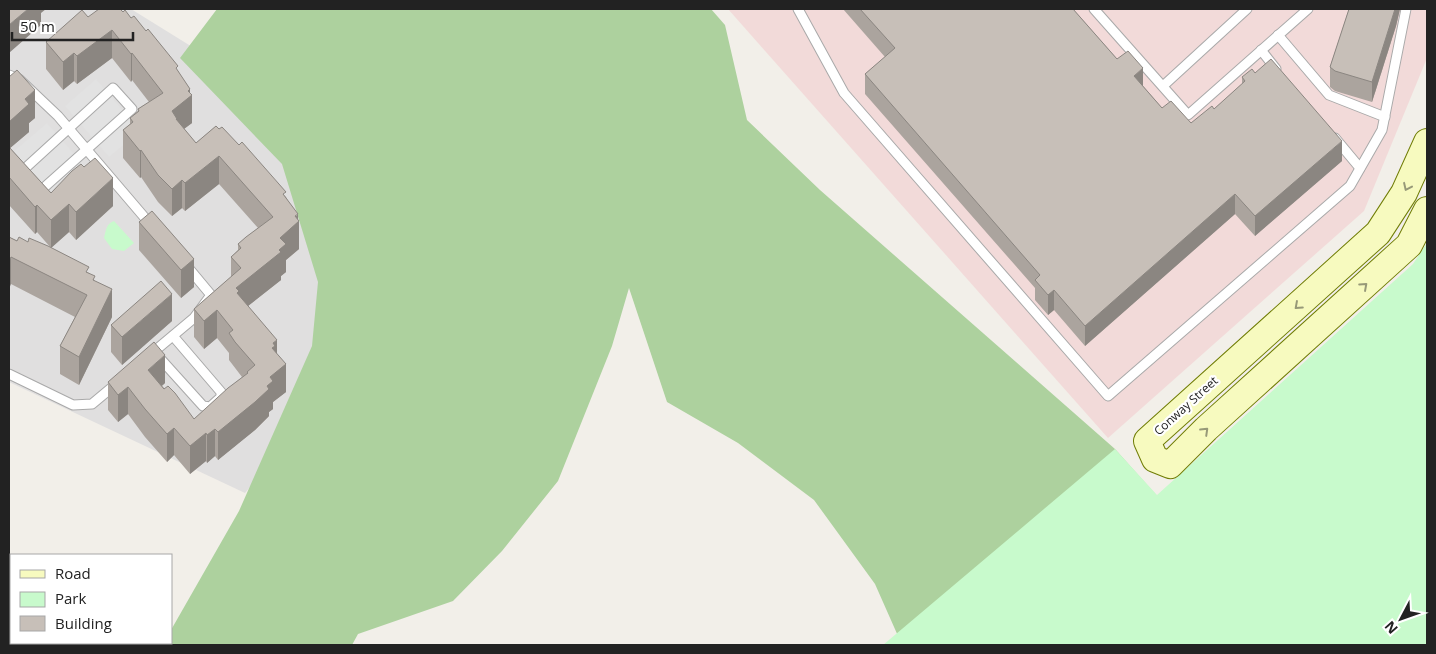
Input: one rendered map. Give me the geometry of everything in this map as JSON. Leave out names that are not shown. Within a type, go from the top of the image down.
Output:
[{"type":"street","name":"Conway Street","points":[[1427,142],[1404,193],[1378,233],[1147,441],[1155,459],[1170,465],[1206,429],[1409,245],[1427,210]]},
{"type":"lane","points":[[798,9],[844,93],[1108,396],[1350,186],[1382,130],[1406,9]]},
{"type":"lane","points":[[1094,9],[1188,115],[1308,9]]},
{"type":"lane","points":[[1163,86],[1247,9]]},
{"type":"lane","points":[[1278,35],[1329,95],[1385,117]]},
{"type":"lane","points":[[1261,50],[1280,72]]},
{"type":"lane","points":[[9,75],[19,79],[69,129],[160,234]]},
{"type":"lane","points":[[113,88],[132,109],[39,192],[21,172],[69,129],[113,88]]},
{"type":"lane","points":[[1329,131],[1360,168]]},
{"type":"lane","points":[[173,336],[221,392],[221,398],[210,407],[202,406],[150,355],[194,318],[211,295],[179,257]]},
{"type":"lane","points":[[9,374],[73,405],[92,404],[126,375]]},
{"type":"shaded area","points":[[9,9],[131,9],[202,53],[305,164],[327,324],[260,475],[245,493],[9,382]]},
{"type":"shaded area","points":[[728,9],[1427,9],[1427,58],[1364,211],[1108,438]]},
{"type":"shaded area","points":[[96,79],[131,120],[145,127],[109,157],[65,106]]},
{"type":"shaded area","points":[[47,123],[90,172],[59,200],[49,192],[13,152]]},
{"type":"green space","points":[[217,9],[711,9],[725,25],[747,120],[820,190],[1115,449],[1157,496],[902,645],[875,584],[814,500],[738,443],[667,402],[629,288],[612,346],[558,481],[502,551],[453,601],[358,634],[352,645],[162,645],[172,644],[172,628],[239,511],[312,346],[318,282],[282,164],[180,58]]},
{"type":"green space","points":[[114,221],[134,243],[124,251],[112,249],[104,238],[108,226]]},
{"type":"green space","points":[[1427,243],[1427,645],[883,645],[1115,449],[1157,495],[1413,264]]},
{"type":"building","points":[[9,9],[28,9],[9,25]]},
{"type":"building","points":[[99,9],[120,9],[123,12],[125,10],[131,18],[134,16],[146,31],[148,29],[178,66],[176,68],[192,95],[172,111],[176,119],[196,143],[216,126],[219,129],[222,127],[239,145],[242,142],[286,192],[283,194],[298,214],[295,216],[299,221],[280,238],[286,244],[279,250],[281,252],[236,288],[239,291],[237,293],[277,340],[273,343],[275,346],[272,348],[286,364],[270,377],[273,381],[267,386],[269,389],[255,402],[218,432],[215,429],[207,435],[206,433],[190,446],[174,428],[167,434],[128,387],[118,395],[108,382],[154,342],[165,355],[148,370],[164,389],[168,386],[175,393],[194,419],[228,388],[248,373],[255,365],[235,342],[229,333],[233,330],[217,310],[204,321],[194,309],[241,268],[231,257],[241,248],[238,244],[273,217],[219,156],[185,183],[182,180],[172,189],[158,175],[141,150],[123,130],[133,122],[130,118],[139,111],[138,109],[163,93],[112,30],[77,56],[74,53],[63,62],[46,42],[82,10],[88,17]]},
{"type":"building","points":[[860,9],[1073,9],[1117,59],[1128,51],[1143,68],[1134,76],[1162,108],[1171,101],[1191,123],[1212,106],[1214,109],[1245,81],[1242,77],[1252,69],[1255,73],[1271,59],[1342,141],[1255,216],[1235,194],[1085,326],[1054,290],[1048,295],[1035,280],[1040,275],[865,74],[895,48]]},
{"type":"building","points":[[1349,9],[1395,9],[1372,82],[1335,71],[1330,67]]},
{"type":"building","points":[[17,70],[35,90],[25,99],[29,104],[9,122],[9,77]]},
{"type":"building","points":[[9,147],[51,193],[72,171],[81,164],[84,167],[95,158],[113,178],[76,212],[69,204],[51,220],[37,205],[35,207],[9,177]]},
{"type":"building","points":[[152,211],[194,259],[181,270],[139,222]]},
{"type":"building","points":[[9,237],[17,241],[19,237],[28,242],[29,238],[48,246],[89,267],[86,272],[95,276],[93,280],[112,289],[79,357],[60,346],[87,295],[11,257],[9,261]]},
{"type":"building","points":[[161,281],[172,294],[122,337],[111,325]]}]
